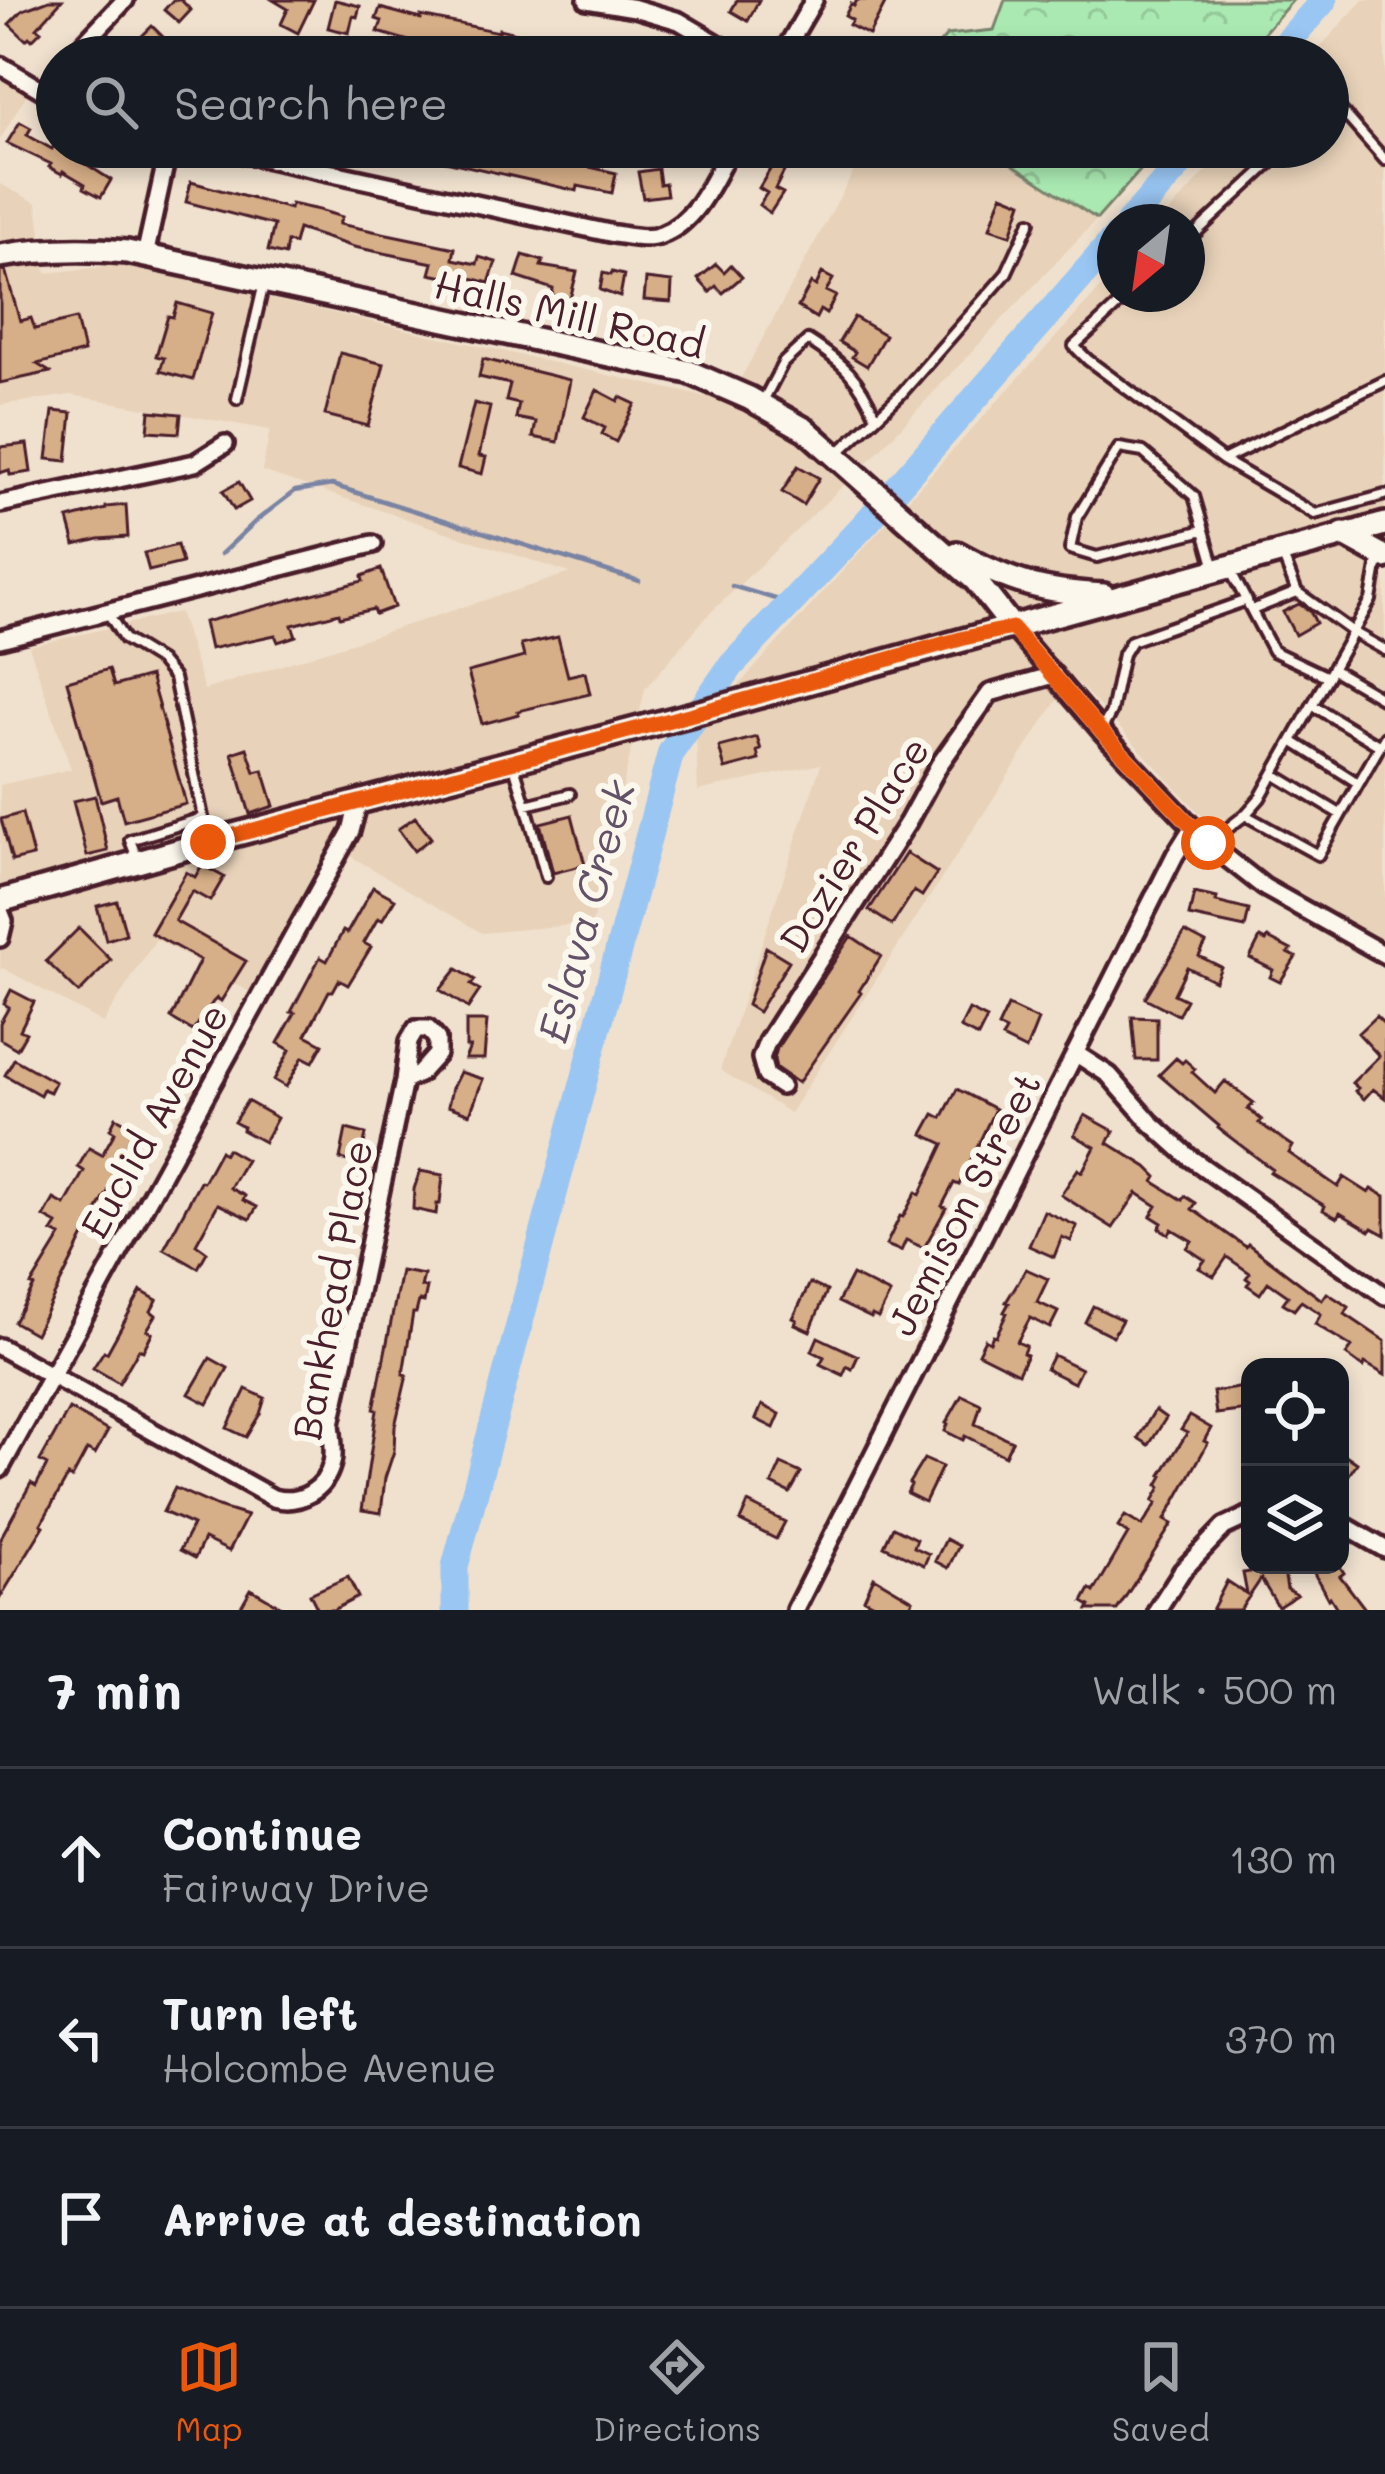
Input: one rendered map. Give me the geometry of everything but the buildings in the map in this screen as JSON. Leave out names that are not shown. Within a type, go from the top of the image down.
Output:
[{"type":"street","points":[[91,36],[125,0]]},
{"type":"street","points":[[586,0],[656,14],[704,36]]},
{"type":"street","points":[[642,0],[656,14]]},
{"type":"street","points":[[794,36],[814,0]]},
{"type":"street","points":[[2,70],[36,87]]},
{"type":"street","points":[[145,256],[164,168]]},
{"type":"street","points":[[310,168],[644,238],[662,235],[687,218],[719,168]]},
{"type":"street","name":"Halls Mill Road","points":[[0,256],[87,248],[145,256],[688,373],[806,430],[976,581],[1012,628]]},
{"type":"street","points":[[0,504],[195,463],[225,444]]},
{"type":"street","points":[[0,902],[1385,524]]},
{"type":"street","points":[[921,533],[1023,585],[1058,593],[1123,596]]},
{"type":"street","points":[[1343,534],[1382,556]]},
{"type":"street","points":[[0,639],[373,544]]},
{"type":"street","points":[[1012,628],[1101,731],[1208,843],[1264,887],[1385,955]]},
{"type":"street","name":"Dozier Place","points":[[781,1086],[766,1076],[761,1058],[767,1042],[908,822],[939,764],[990,693],[1054,675]]},
{"type":"street","name":"Euclid Avenue","points":[[0,1469],[351,831],[359,801]]},
{"type":"street","name":"Jemison Street","points":[[795,1610],[1192,828]]},
{"type":"street","points":[[0,911],[4,921],[0,938]]},
{"type":"street","points":[[1075,1053],[1108,1075],[1189,1156],[1385,1296]]},
{"type":"street","name":"Bankhead Place","points":[[50,1375],[272,1498],[287,1502],[317,1489],[332,1463],[331,1424],[404,1081]]},
{"type":"street","points":[[0,1347],[50,1375]]},
{"type":"street","points":[[1157,1610],[1210,1541],[1241,1519]]},
{"type":"street","points":[[1349,1528],[1385,1549]]},
{"type":"lane","points":[[1349,119],[1385,160]]},
{"type":"lane","points":[[1205,224],[1265,168]]},
{"type":"lane","points":[[843,462],[876,417],[1006,274],[1030,222]]},
{"type":"lane","points":[[237,399],[265,281]]},
{"type":"lane","points":[[1111,312],[1074,346],[1223,460],[1315,514],[1385,495]]},
{"type":"lane","points":[[761,405],[783,364],[808,340],[844,366],[864,389],[876,417]]},
{"type":"lane","points":[[1223,460],[1385,381]]},
{"type":"lane","points":[[1204,530],[1096,556],[1070,549],[1077,517],[1119,448],[1143,452],[1195,496],[1204,530],[1223,569],[1273,651],[1385,700]]},
{"type":"lane","points":[[1281,552],[1297,592],[1385,650]]},
{"type":"lane","points":[[1208,843],[1260,798],[1371,600],[1382,556]]},
{"type":"lane","points":[[1101,731],[1131,640],[1297,592]]},
{"type":"lane","points":[[1371,600],[1385,608]]},
{"type":"lane","points":[[106,611],[124,640],[160,662],[174,678],[208,842]]},
{"type":"lane","points":[[1245,815],[1318,855],[1383,741],[1312,705]]},
{"type":"lane","points":[[1292,742],[1358,783]]},
{"type":"lane","points":[[512,761],[545,877]]},
{"type":"lane","points":[[1274,774],[1340,814]]},
{"type":"lane","points":[[526,805],[570,794]]},
{"type":"lane","points":[[138,862],[130,840],[202,818]]},
{"type":"shaded area","points":[[1363,0],[1385,0],[1385,944],[1273,881],[1209,823],[1072,677],[790,1113],[720,1070],[821,764],[698,791],[696,732],[1097,292],[1097,312],[1205,312],[1205,204],[1177,204],[1210,168],[1349,168],[1349,36],[1330,36]]},
{"type":"shaded area","points":[[0,72],[29,90],[0,140]]},
{"type":"shaded area","points":[[856,168],[1018,168],[1097,219],[871,459],[706,617],[645,689],[592,923],[482,933],[335,847],[255,995],[156,939],[103,1023],[0,969],[0,785],[71,769],[29,646],[179,612],[204,690],[570,573],[262,471],[270,430],[71,395],[0,405],[0,184],[37,203],[46,273],[120,265],[728,402]]},
{"type":"green space","points":[[1005,0],[1293,0],[1261,36],[946,36],[994,30]]},
{"type":"green space","points":[[1018,168],[1142,168],[1110,204],[1097,204],[1097,219]]},
{"type":"waterway","name":"Eslava Creek","points":[[1292,36],[1324,0]]},
{"type":"waterway","name":"Eslava Creek","points":[[1145,204],[1177,168]]},
{"type":"waterway","name":"Eslava Creek","points":[[455,1610],[455,1567],[671,752],[731,666],[866,523],[1097,259]]},
{"type":"waterway","points":[[221,554],[295,491],[332,485],[639,581]]},
{"type":"waterway","points":[[732,586],[789,603]]},
{"type":"route","points":[[208,842],[1012,628],[1101,731],[1208,843]]}]
